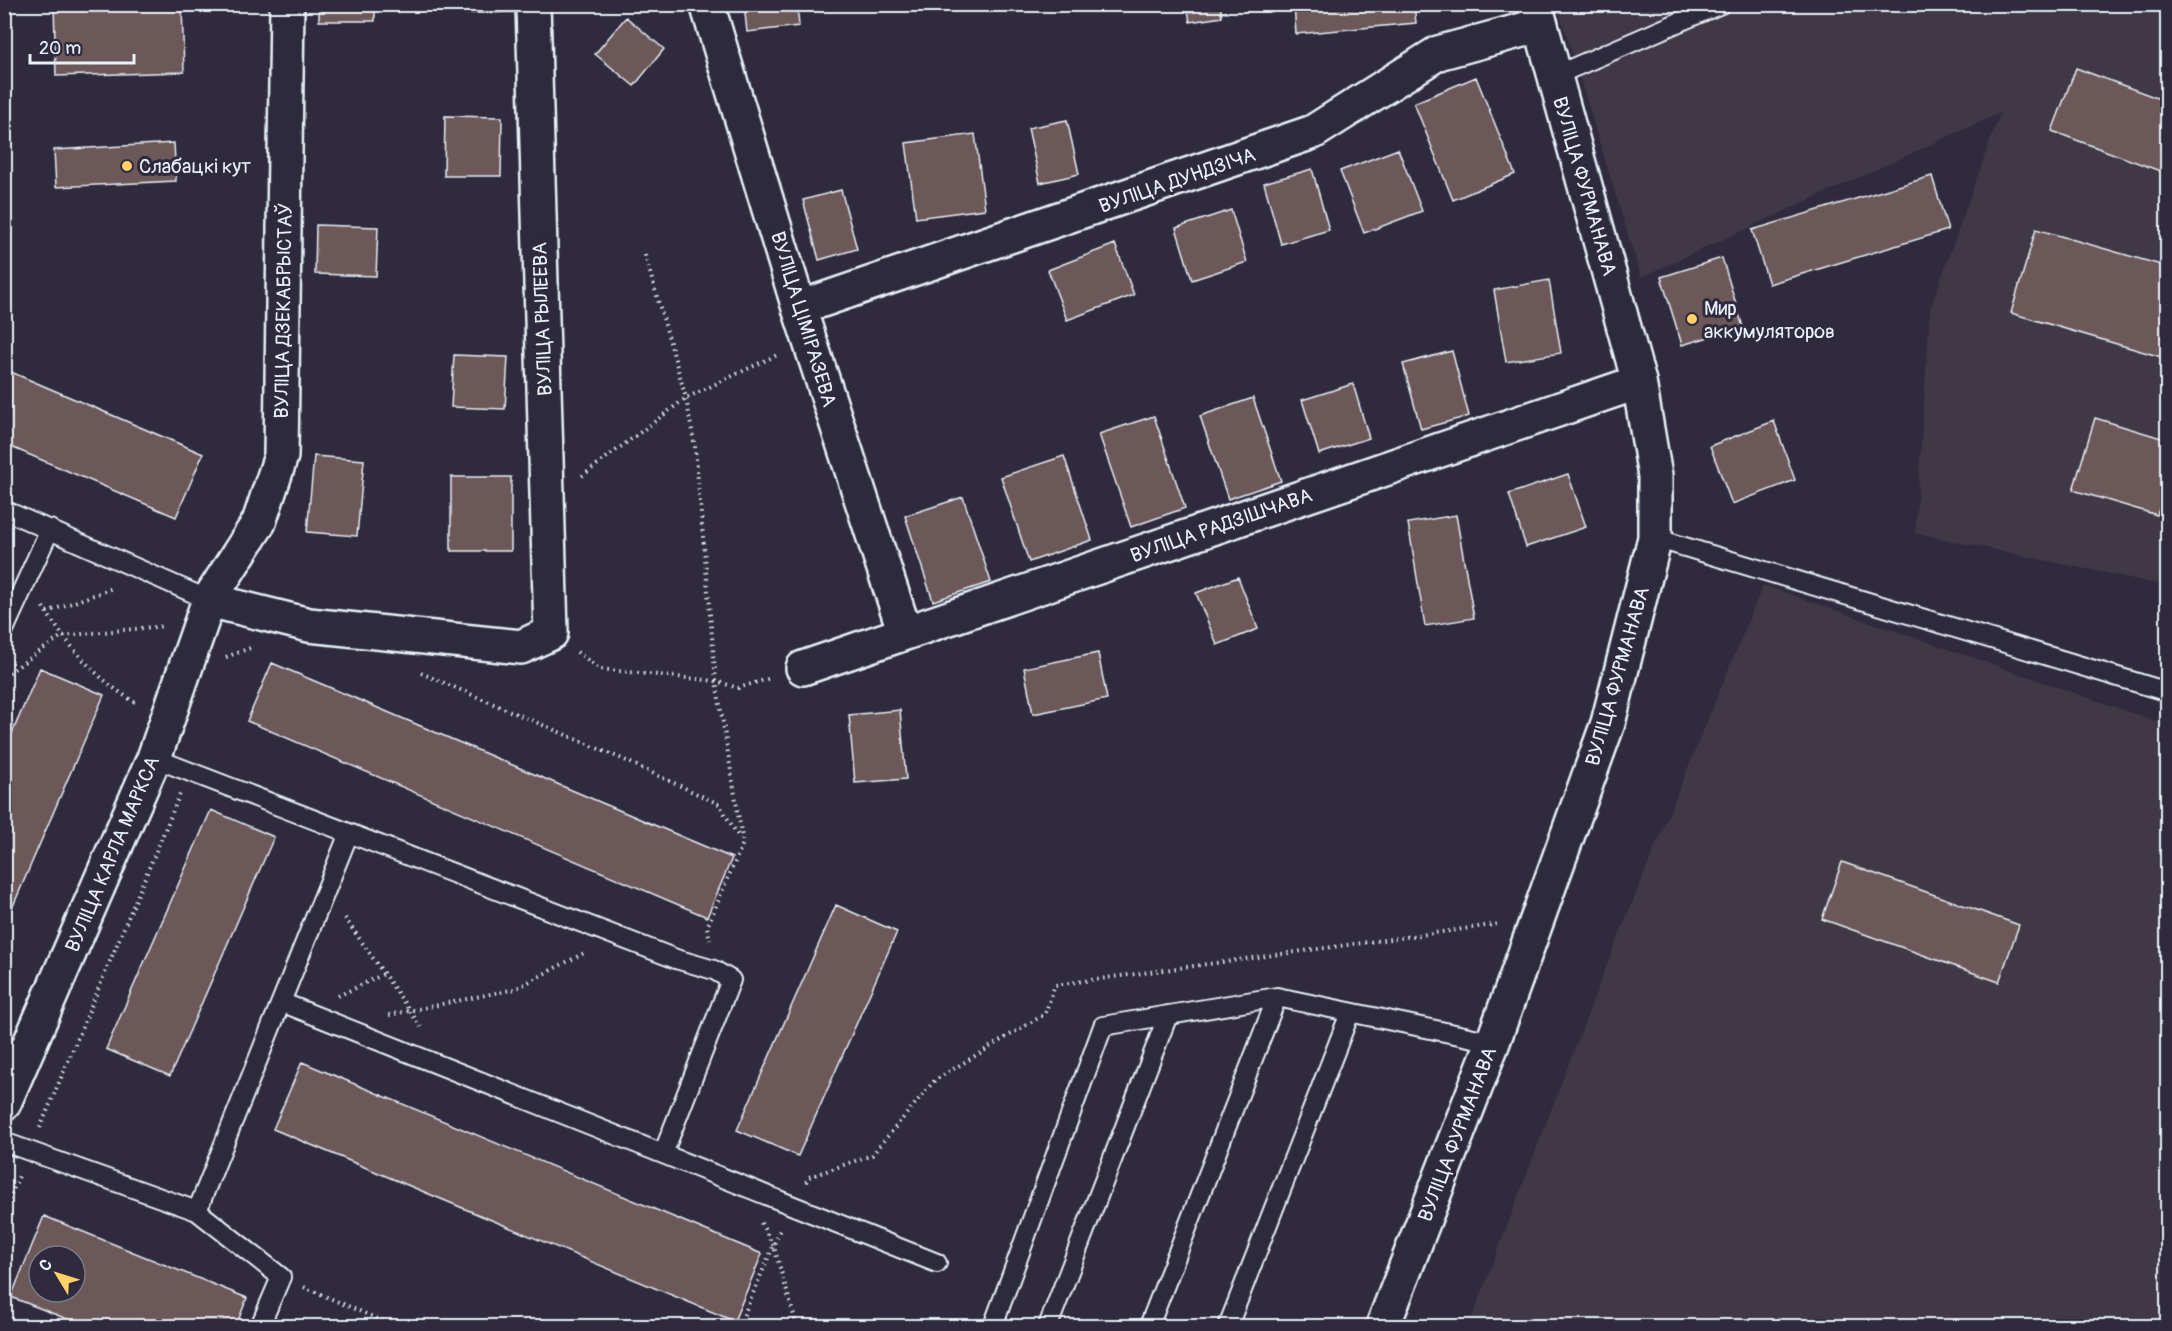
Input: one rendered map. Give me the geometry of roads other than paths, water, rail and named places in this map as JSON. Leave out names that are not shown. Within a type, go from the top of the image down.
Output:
[{"type":"street","name":"ВУЛІЦА ДЗЕКАБРЫСТАЎ","points":[[205,611],[259,522],[281,456],[287,4]]},
{"type":"street","name":"ВУЛІЦА РЫЛЕЕВА","points":[[205,611],[309,625],[521,646],[551,633],[533,4]]},
{"type":"street","name":"ВУЛІЦА ЦІМІРАЗЕВА","points":[[707,4],[809,340],[905,633]]},
{"type":"street","name":"ВУЛІЦА ДУНДЗІЧА","points":[[799,308],[1313,132],[1438,53],[1538,15]]},
{"type":"street","name":"ВУЛІЦА ФУРМАНАВА","points":[[1383,1326],[1493,1042],[1608,723],[1655,538],[1655,476],[1639,382],[1538,15]]},
{"type":"street","name":"ВУЛІЦА РАДЗІШЧАВА","points":[[804,668],[1639,382]]},
{"type":"street","name":"ВУЛІЦА КАРЛА МАРКСА","points":[[4,1104],[154,758],[205,611]]},
{"type":"lane","points":[[1554,76],[1721,4]]},
{"type":"lane","points":[[4,510],[151,575],[205,611]]},
{"type":"lane","points":[[4,630],[50,529]]},
{"type":"lane","points":[[1655,538],[2168,692]]},
{"type":"lane","points":[[154,758],[617,936],[714,970],[731,980],[663,1154]]},
{"type":"lane","points":[[197,1211],[349,832]]},
{"type":"lane","points":[[993,1326],[1103,1026],[1276,997],[1493,1042]]},
{"type":"lane","points":[[1149,1326],[1276,997]]},
{"type":"lane","points":[[281,1002],[937,1263]]},
{"type":"lane","points":[[1228,1326],[1350,1013]]},
{"type":"lane","points":[[1048,1326],[1168,1016]]},
{"type":"lane","points":[[4,1142],[197,1211],[281,1277],[260,1326]]},
{"type":"place","name":"Слабацкі кут","points":[[127,166]]},
{"type":"place","name":"Мир аккумуляторов","points":[[1692,319]]}]
